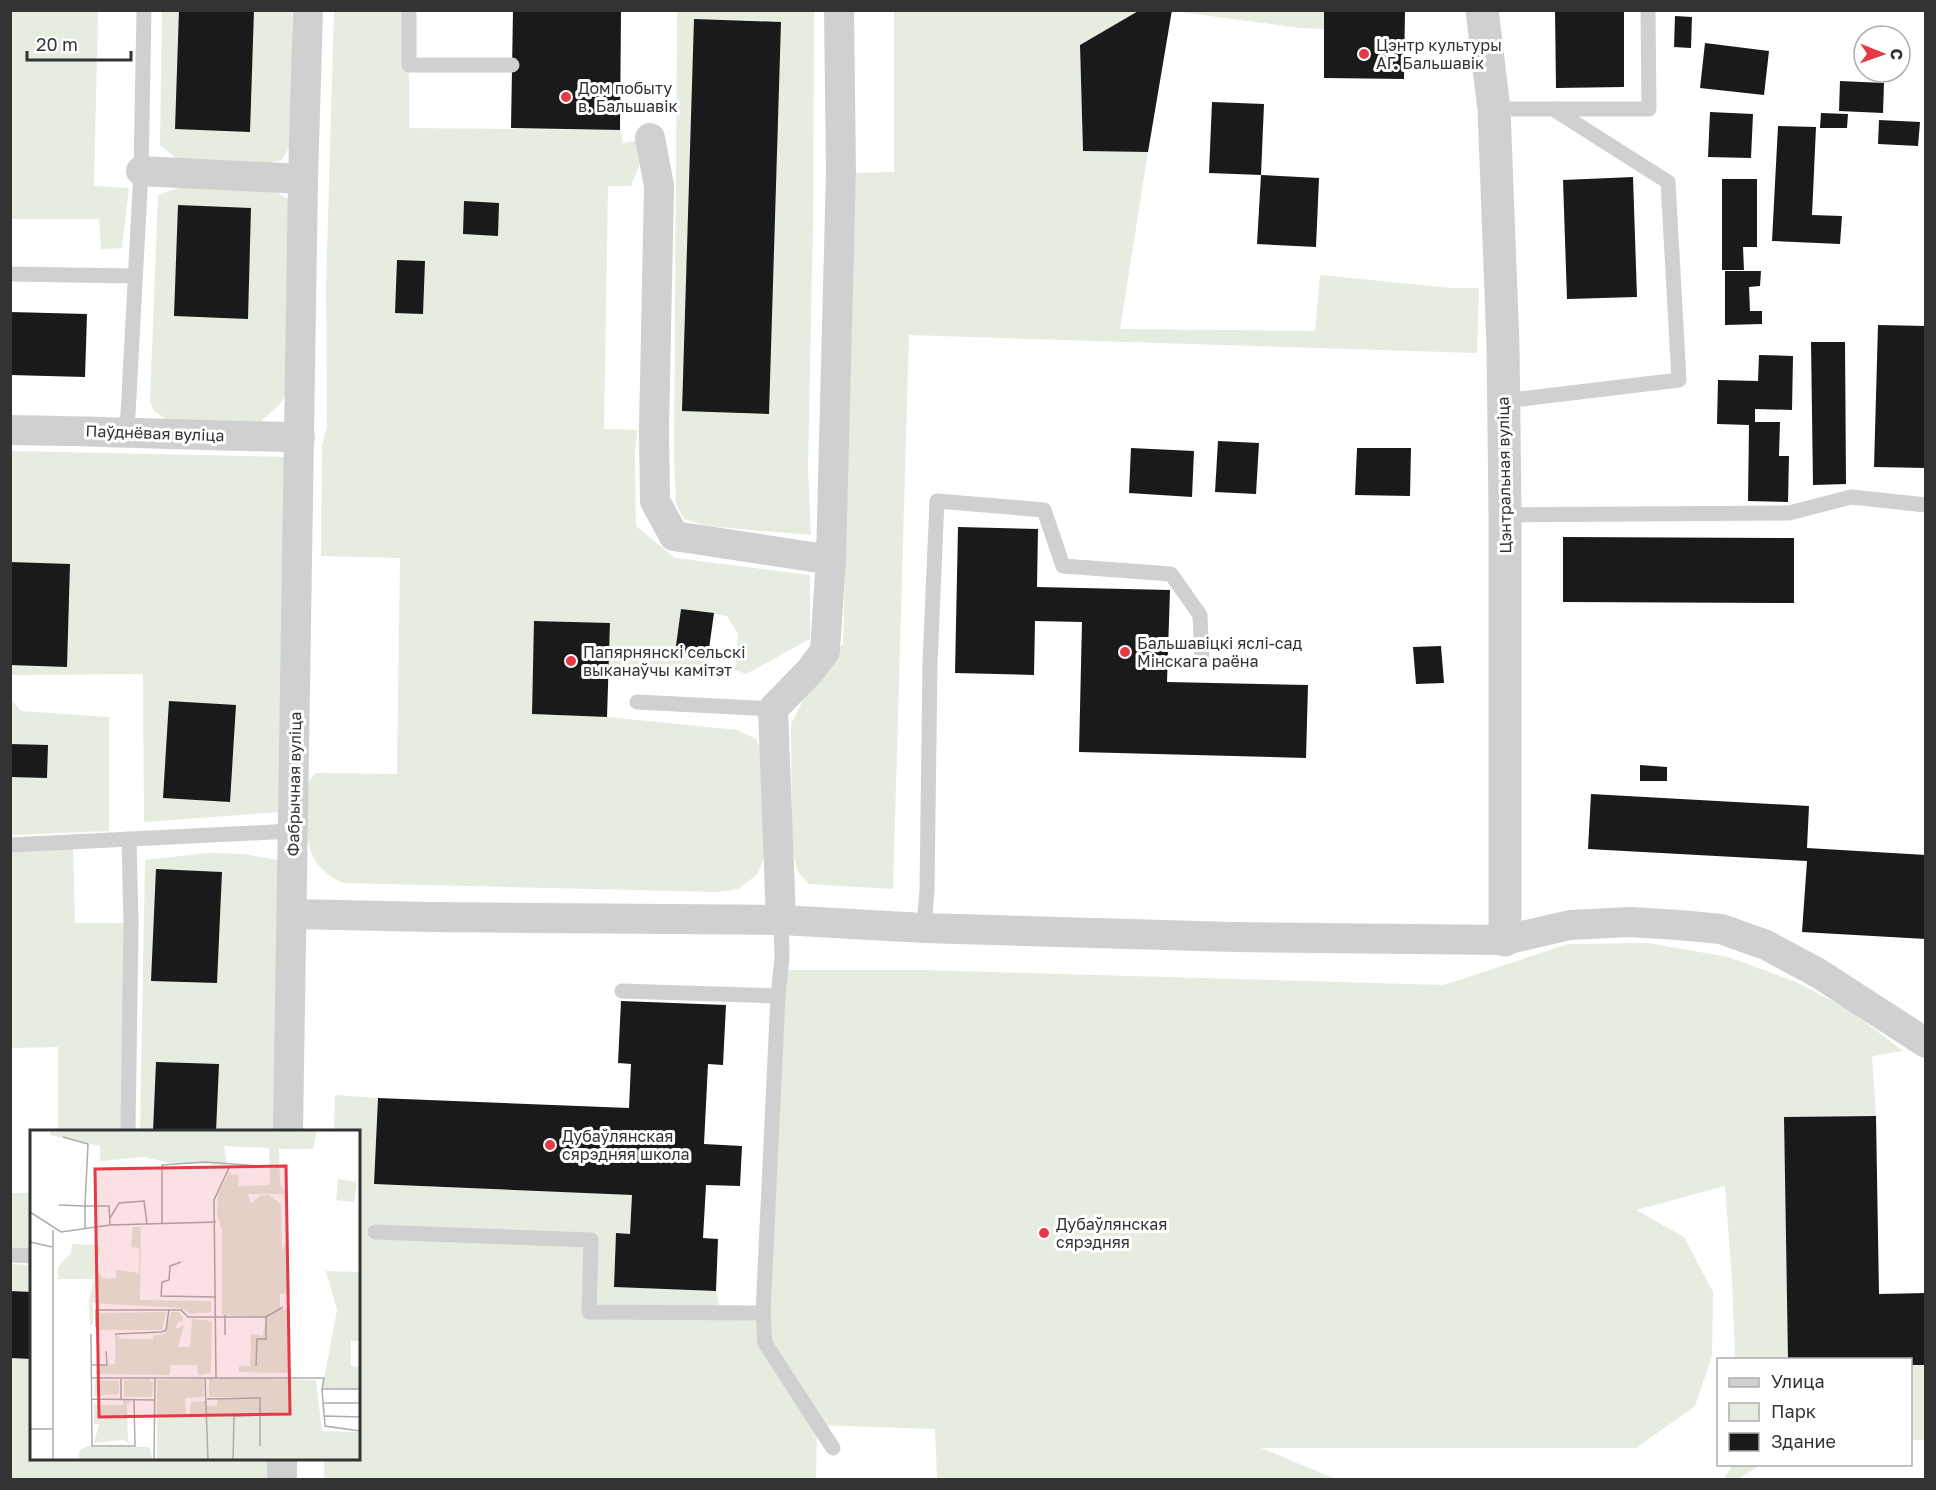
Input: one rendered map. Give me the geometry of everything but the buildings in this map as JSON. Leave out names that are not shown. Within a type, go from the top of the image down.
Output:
[{"type":"street","name":"Фабрычная вуліца","points":[[288,1130],[303,179],[308,10]]},
{"type":"street","points":[[781,920],[773,709],[810,671],[825,651],[831,558],[841,173],[839,10]]},
{"type":"street","name":"Цэнтральная вуліца","points":[[1482,10],[1494,110],[1504,401],[1505,940]]},
{"type":"street","points":[[650,138],[659,186],[654,430],[655,501],[674,536],[831,558]]},
{"type":"street","points":[[141,171],[303,179]]},
{"type":"street","name":"Паўднёвая вуліца","points":[[10,430],[300,437]]},
{"type":"street","points":[[292,914],[781,920],[924,928],[1234,937],[1505,940],[1570,925],[1630,922],[1679,925],[1721,929],[1766,945],[1818,973],[1926,1043]]},
{"type":"street","points":[[282,1460],[282,1479]]},
{"type":"lane","points":[[127,433],[141,171],[144,10]]},
{"type":"lane","points":[[409,10],[409,65],[512,65]]},
{"type":"lane","points":[[1494,110],[1649,109],[1648,10]]},
{"type":"lane","points":[[1504,401],[1679,380],[1668,182],[1553,109]]},
{"type":"lane","points":[[10,274],[134,276]]},
{"type":"lane","points":[[1505,515],[1789,513],[1851,497],[1926,505]]},
{"type":"lane","points":[[924,928],[927,890],[930,663],[937,501],[1044,510],[1063,566],[1171,574],[1200,615],[1202,660]]},
{"type":"lane","points":[[637,702],[773,709]]},
{"type":"lane","points":[[10,845],[73,840],[293,831]]},
{"type":"lane","points":[[128,1130],[131,923],[129,839]]},
{"type":"lane","points":[[781,920],[782,958],[778,996],[763,1313],[765,1343],[833,1448]]},
{"type":"lane","points":[[622,991],[778,996]]},
{"type":"lane","points":[[375,1232],[591,1240],[589,1312],[763,1313]]},
{"type":"lane","points":[[10,1255],[30,1256]]},
{"type":"green space","points":[[11,10],[98,11],[94,186],[129,188],[122,248],[101,249],[99,219],[11,219]]},
{"type":"green space","points":[[162,11],[292,11],[290,146],[282,160],[266,163],[178,160],[160,145]]},
{"type":"green space","points":[[334,11],[406,11],[409,128],[620,130],[623,143],[650,138],[631,186],[608,186],[604,429],[637,430],[636,526],[675,558],[810,575],[810,639],[746,674],[735,670],[738,634],[727,616],[681,609],[675,653],[708,656],[706,674],[609,670],[610,623],[535,621],[532,714],[607,717],[737,730],[756,739],[766,760],[765,855],[758,874],[738,889],[717,892],[344,883],[329,875],[319,866],[313,856],[307,831],[308,788],[309,781],[316,773],[397,774],[400,558],[321,556],[322,445],[327,426],[326,287]]},
{"type":"green space","points":[[677,11],[814,11],[808,469],[811,535],[707,526],[684,519],[676,504],[674,458]]},
{"type":"green space","points":[[894,11],[1140,11],[1080,45],[1083,151],[1148,152],[1120,329],[1315,331],[1320,275],[1451,288],[1479,288],[1477,353],[909,335],[893,889],[809,884],[797,871],[792,845],[791,724],[810,687],[843,644],[856,173],[894,172]]},
{"type":"green space","points":[[1173,11],[1324,11],[1324,29],[1301,28]]},
{"type":"green space","points":[[184,186],[271,189],[289,200],[290,387],[280,404],[260,422],[166,419],[154,411],[150,401],[158,195]]},
{"type":"green space","points":[[11,451],[285,457],[281,812],[144,822],[143,674],[11,675]]},
{"type":"green space","points":[[10,698],[21,711],[109,717],[109,831],[11,835]]},
{"type":"green space","points":[[73,840],[75,923],[131,923],[128,1130],[58,1130],[58,1047],[11,1048],[11,845]]},
{"type":"green space","points":[[209,853],[244,854],[293,863],[288,1130],[140,1130],[145,860]]},
{"type":"green space","name":"Дубаўлянская сярэдняя","points":[[1648,943],[1728,957],[1796,982],[1848,1009],[1903,1051],[1872,1056],[1876,1116],[1784,1117],[1788,1358],[1735,1358],[1725,1186],[1636,1210],[1684,1237],[1713,1292],[1712,1356],[1695,1406],[1636,1448],[1261,1448],[1338,1480],[937,1480],[935,1429],[817,1425],[816,1479],[324,1480],[324,1460],[360,1460],[360,1130],[334,1130],[335,1095],[378,1098],[374,1184],[632,1195],[630,1234],[616,1233],[614,1287],[716,1291],[721,1313],[763,1313],[781,970],[921,970],[1444,985],[1568,944]]},
{"type":"green space","points":[[11,1193],[30,1193],[30,1256],[11,1255]]},
{"type":"green space","points":[[11,1264],[30,1265],[30,1460],[282,1460],[282,1479],[11,1480]]},
{"type":"green space","points":[[1912,1365],[1925,1365],[1925,1440],[1912,1440]]},
{"type":"green space","points":[[1732,1466],[1759,1466],[1738,1479],[1724,1479]]},
{"type":"place","name":"Цэнтр культуры АГ. Бальшавік","points":[[1364,54]]},
{"type":"place","name":"Дом побыту в. Бальшавік","points":[[566,97]]},
{"type":"place","name":"Бальшавіцкі яслі-сад Мінскага раёна","points":[[1125,652]]},
{"type":"place","name":"Папярнянскі сельскі выканаўчы камітэт","points":[[571,661]]},
{"type":"place","name":"Дубаўлянская сярэдняя школа","points":[[550,1145]]},
{"type":"place","name":"Дубаўлянская сярэдняя","points":[[1044,1233]]}]
